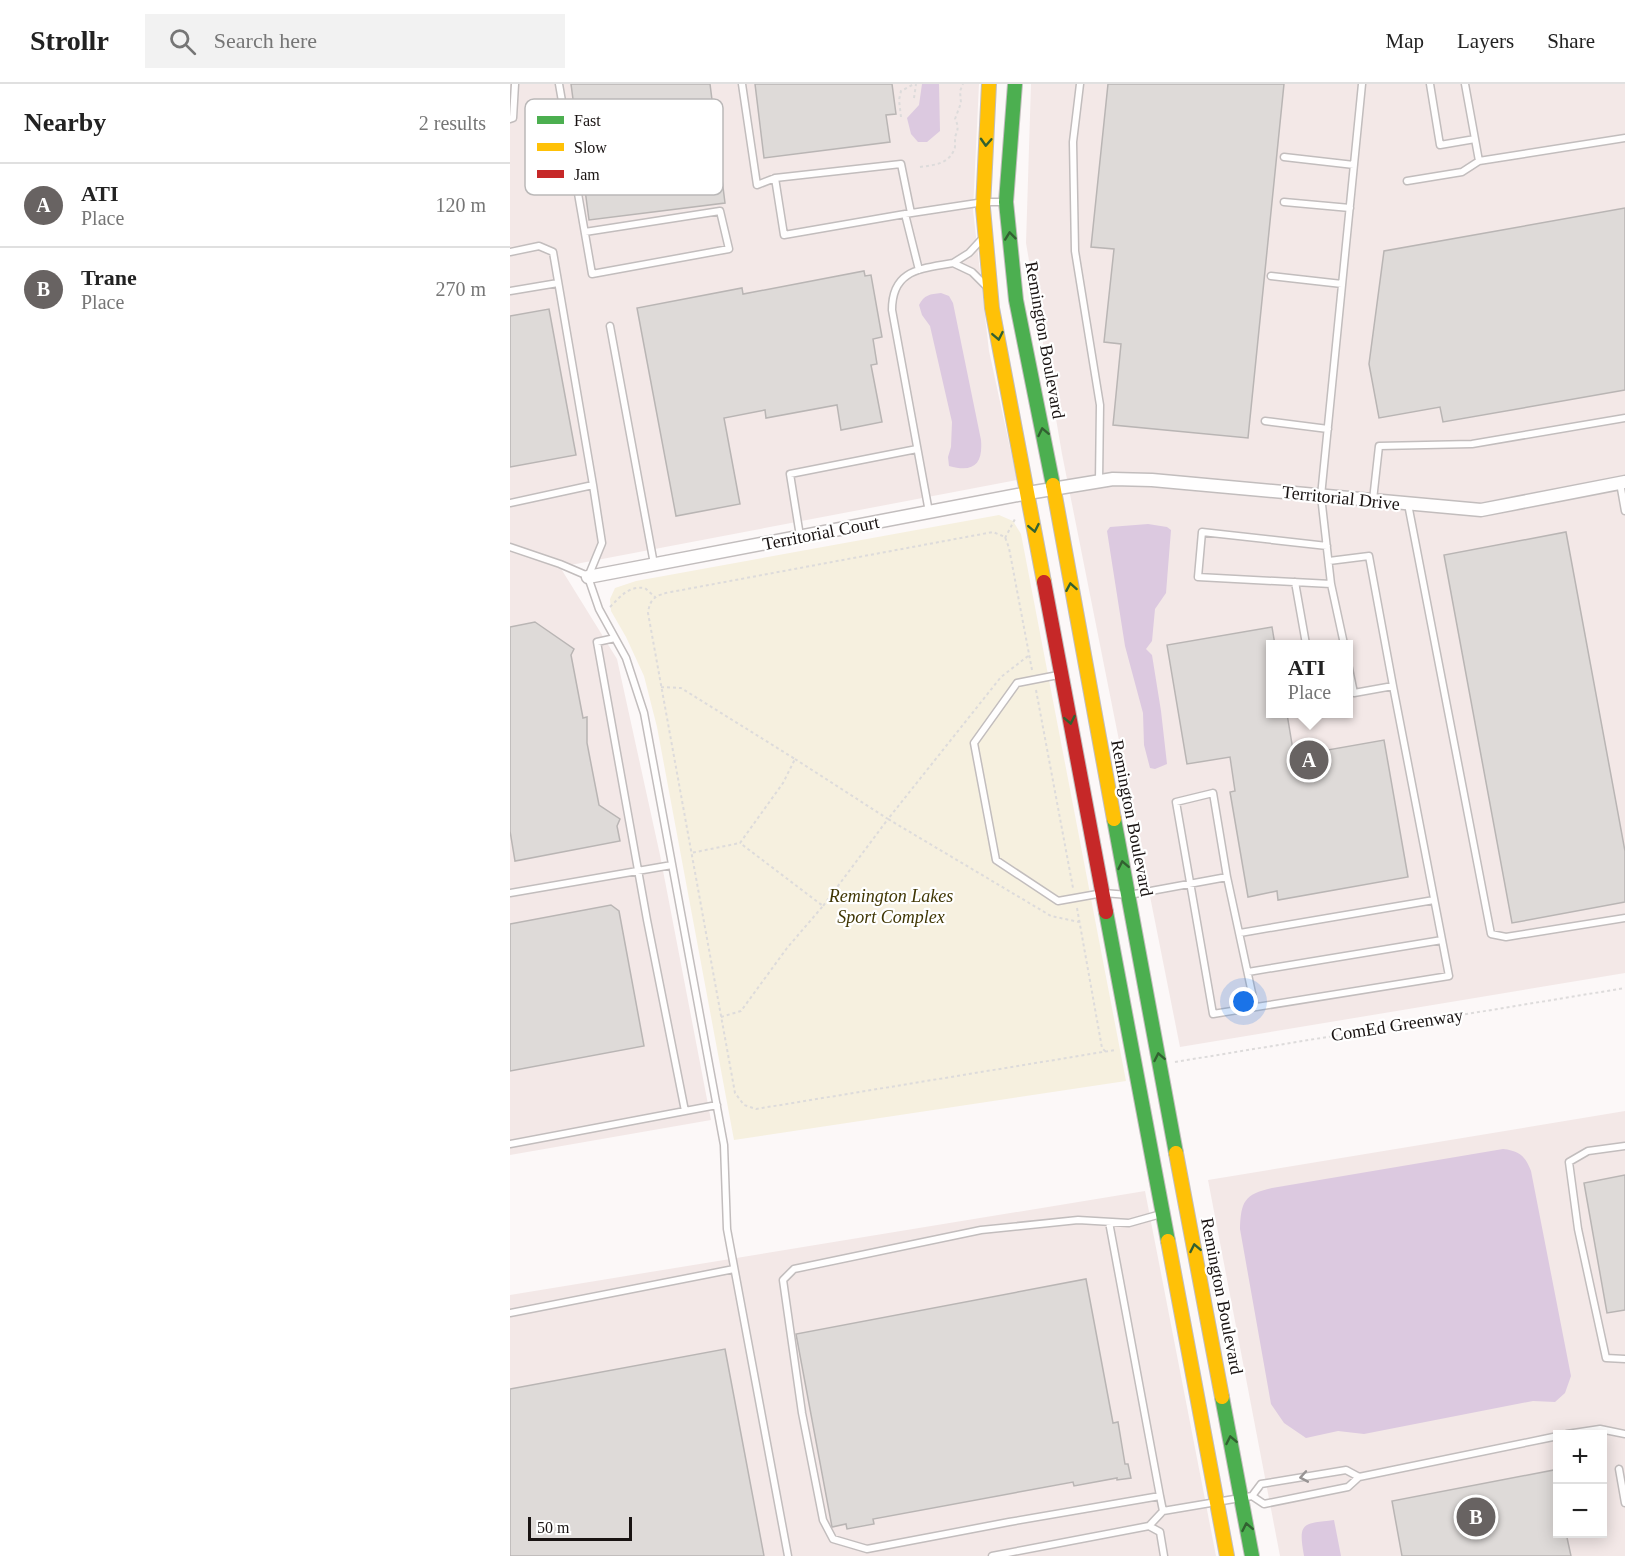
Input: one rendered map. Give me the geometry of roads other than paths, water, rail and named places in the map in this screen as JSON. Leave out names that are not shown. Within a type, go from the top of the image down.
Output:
[{"type":"street","points":[[989,84],[984,202],[992,308],[1227,1556]]},
{"type":"street","name":"Remington Boulevard","points":[[1015,84],[1006,202],[1016,300],[1247,1497],[1252,1556]]},
{"type":"street","name":"Territorial Drive","points":[[1054,489],[1113,479],[1152,480],[1480,510],[1622,482]]},
{"type":"street","name":"Territorial Court","points":[[588,577],[1054,489]]},
{"type":"lane","points":[[510,120],[513,118],[515,84]]},
{"type":"lane","points":[[560,84],[563,99]]},
{"type":"lane","points":[[742,84],[757,185],[775,178],[901,164],[919,270]]},
{"type":"lane","points":[[1080,84],[1073,142],[1075,251],[1101,405],[1099,481]]},
{"type":"lane","points":[[1343,640],[1332,584],[1321,496],[1362,84]]},
{"type":"lane","points":[[1430,84],[1440,145],[1475,139]]},
{"type":"lane","points":[[1465,84],[1479,161]]},
{"type":"lane","points":[[1407,181],[1462,172],[1479,161],[1625,138]]},
{"type":"lane","points":[[1284,157],[1354,165]]},
{"type":"lane","points":[[775,178],[784,235],[984,202],[1006,202]]},
{"type":"lane","points":[[579,195],[592,274],[729,249],[720,211],[585,232]]},
{"type":"lane","points":[[1284,202],[1350,208]]},
{"type":"lane","points":[[929,512],[891,310],[892,298],[896,286],[903,277],[913,271],[953,263],[969,253],[986,235]]},
{"type":"lane","points":[[510,252],[539,246],[553,252],[602,543],[588,577],[599,609],[626,658],[644,713],[724,1145],[727,1229],[788,1556]]},
{"type":"lane","points":[[953,263],[972,272],[991,291]]},
{"type":"lane","points":[[1270,276],[1342,284]]},
{"type":"lane","points":[[510,291],[558,283]]},
{"type":"lane","points":[[610,326],[654,564]]},
{"type":"lane","points":[[1372,500],[1379,446],[1472,444],[1625,418]]},
{"type":"lane","points":[[1265,421],[1328,429]]},
{"type":"lane","points":[[800,537],[790,474],[917,449]]},
{"type":"lane","points":[[1622,482],[1625,511]]},
{"type":"lane","points":[[510,503],[593,485]]},
{"type":"lane","points":[[1408,504],[1491,934],[1506,938],[1625,918]]},
{"type":"lane","points":[[1327,546],[1202,532],[1198,577],[1332,584]]},
{"type":"lane","points":[[510,547],[560,564],[588,577]]},
{"type":"lane","points":[[1255,1007],[1227,877],[1213,793],[1176,802],[1213,1014],[1449,976],[1369,556],[1329,561]]},
{"type":"lane","points":[[1295,582],[1305,640]]},
{"type":"lane","points":[[615,638],[597,642],[638,871],[685,1111]]},
{"type":"lane","points":[[1062,674],[1017,683],[974,743],[996,860],[1058,901],[1103,894],[1129,895],[1227,877]]},
{"type":"lane","points":[[1353,694],[1393,686]]},
{"type":"lane","points":[[510,893],[672,865]]},
{"type":"lane","points":[[1240,933],[1434,900]]},
{"type":"lane","points":[[1248,972],[1442,940]]},
{"type":"lane","points":[[510,1144],[717,1105]]},
{"type":"lane","points":[[1625,1146],[1588,1151],[1569,1162],[1578,1229],[1606,1358],[1625,1359]]},
{"type":"lane","points":[[1160,1496],[867,1549],[833,1539],[823,1520],[802,1413],[783,1280],[794,1269],[981,1230],[1078,1220],[1129,1223],[1163,1214]]},
{"type":"lane","points":[[1109,1222],[1163,1511]]},
{"type":"lane","points":[[510,1313],[734,1269]]},
{"type":"lane","points":[[1607,1430],[1625,1434]]},
{"type":"lane","points":[[992,1556],[1149,1526],[1163,1511],[1247,1497],[1263,1504],[1348,1487],[1359,1477],[1553,1437]]},
{"type":"lane","points":[[1619,1469],[1625,1503]]},
{"type":"lane","points":[[1247,1497],[1261,1484],[1347,1470],[1359,1477]]},
{"type":"lane","points":[[1149,1526],[1160,1532],[1164,1556]]},
{"type":"place","name":"ATI","points":[[1309,760]]},
{"type":"place","name":"Trane","points":[[1476,1517]]},
{"type":"park label","name":"Remington Lakes Sport Complex","points":[[891,906]]}]
